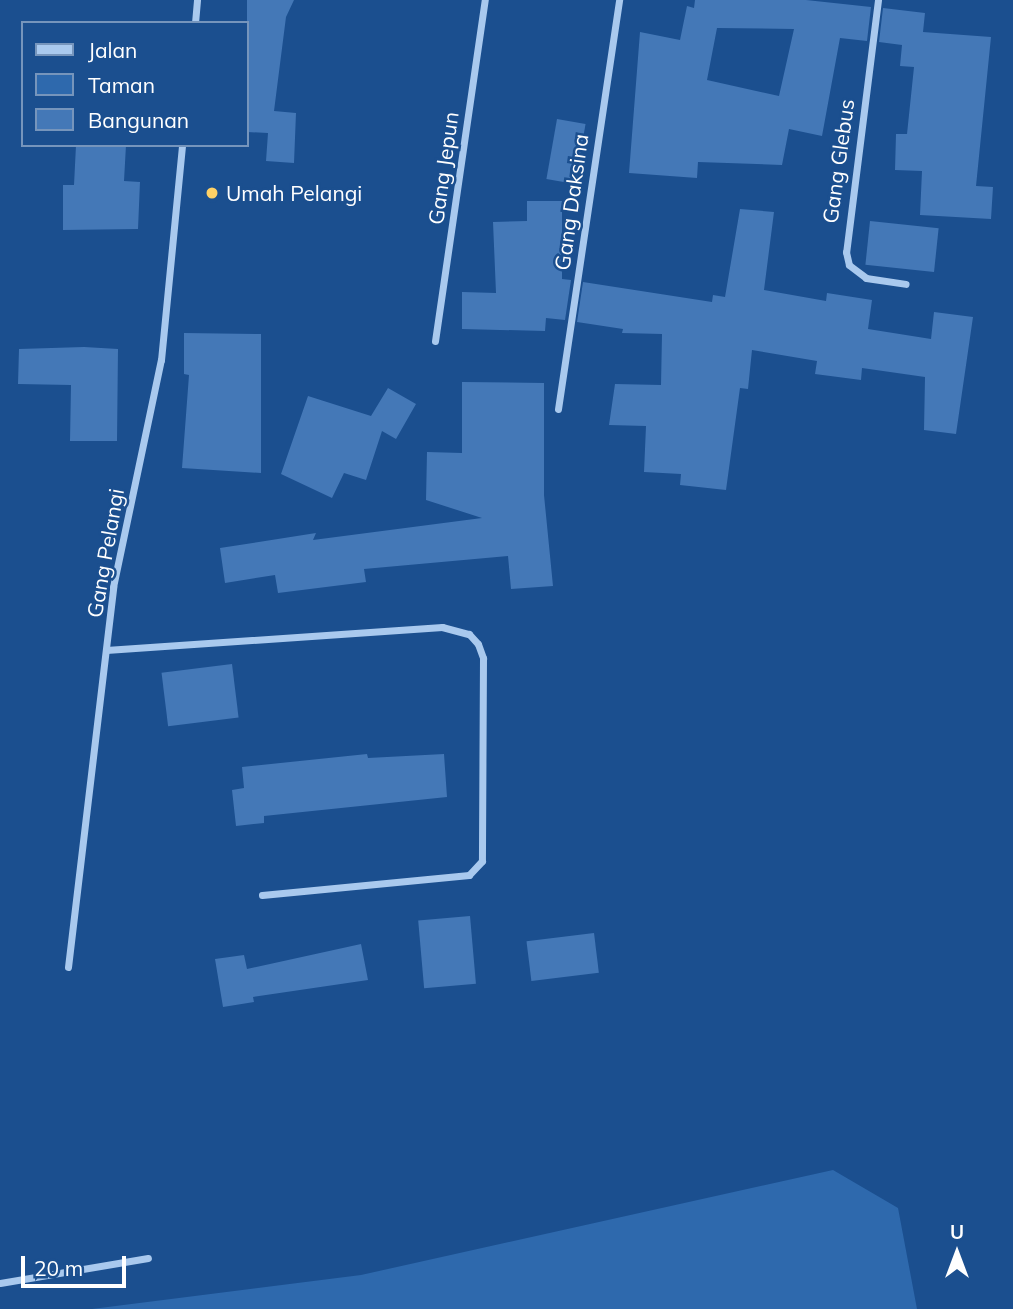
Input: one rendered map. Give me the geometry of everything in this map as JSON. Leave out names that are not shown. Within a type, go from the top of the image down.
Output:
[{"type":"street","points":[[195,21],[197,0]]},
{"type":"street","name":"Gang Jepun","points":[[435,341],[485,0]]},
{"type":"street","name":"Gang Daksina","points":[[558,409],[619,0]]},
{"type":"street","name":"Gang Glebus","points":[[878,0],[846,252],[849,265],[866,278],[906,284]]},
{"type":"street","name":"Gang Pelangi","points":[[68,968],[113,587],[160,360],[182,147]]},
{"type":"street","points":[[106,650],[442,627],[469,634],[478,644],[483,658],[484,851],[469,875],[262,895]]},
{"type":"street","points":[[0,1283],[148,1258]]},
{"type":"green space","points":[[833,1170],[898,1208],[917,1309],[92,1309],[361,1275]]},
{"type":"building","points":[[247,0],[294,0],[286,17],[274,111],[296,113],[294,163],[266,161],[268,133],[248,132]]},
{"type":"building","points":[[695,0],[806,0],[871,7],[867,41],[840,38],[822,136],[789,129],[782,165],[698,162],[697,178],[629,173],[640,32],[680,40],[687,6],[694,8]],"holes":[[[717,28],[794,29],[779,96],[707,80]]]},
{"type":"building","points":[[883,8],[925,13],[923,32],[991,37],[976,186],[993,187],[991,219],[920,215],[922,171],[895,170],[896,134],[907,134],[914,67],[900,66],[902,45],[879,42]]},
{"type":"building","points":[[557,119],[586,124],[575,184],[546,179]]},
{"type":"building","points":[[76,147],[126,147],[124,181],[140,182],[138,229],[63,230],[63,185],[74,185]]},
{"type":"building","points":[[527,201],[562,201],[562,279],[571,280],[565,320],[546,318],[545,331],[462,329],[462,292],[496,293],[493,222],[527,221]]},
{"type":"building","points":[[740,209],[774,212],[764,290],[826,301],[827,293],[872,300],[868,329],[931,339],[934,312],[973,317],[956,434],[924,430],[925,377],[862,368],[861,380],[815,374],[817,361],[752,350],[748,389],[740,388],[726,490],[680,485],[681,474],[644,472],[646,426],[609,425],[615,384],[661,385],[662,334],[622,333],[623,329],[577,322],[583,282],[712,302],[713,295],[725,297]]},
{"type":"building","points":[[870,221],[939,228],[934,272],[865,265]]},
{"type":"building","points":[[184,333],[261,334],[261,473],[182,468],[189,375],[184,374]]},
{"type":"building","points":[[19,349],[118,349],[117,441],[70,441],[71,385],[18,384]]},
{"type":"building","points":[[462,382],[544,383],[544,495],[553,586],[511,589],[508,556],[364,569],[366,582],[278,593],[275,575],[225,583],[220,548],[316,533],[313,540],[482,518],[426,500],[427,452],[462,453]]},
{"type":"building","points":[[388,388],[416,404],[396,439],[382,431],[366,480],[344,473],[332,498],[281,474],[308,396],[371,416]]},
{"type":"building","points":[[232,664],[239,718],[168,726],[162,673]]},
{"type":"building","points":[[367,754],[368,758],[444,754],[447,797],[264,816],[264,823],[236,826],[232,790],[244,788],[242,767]]},
{"type":"building","points":[[470,916],[476,984],[424,988],[418,921]]},
{"type":"building","points":[[594,933],[599,973],[531,981],[527,941]]},
{"type":"building","points":[[361,944],[368,980],[253,997],[254,1002],[223,1007],[215,959],[244,955],[247,969]]},
{"type":"place","name":"Umah Pelangi","points":[[212,193]]}]
